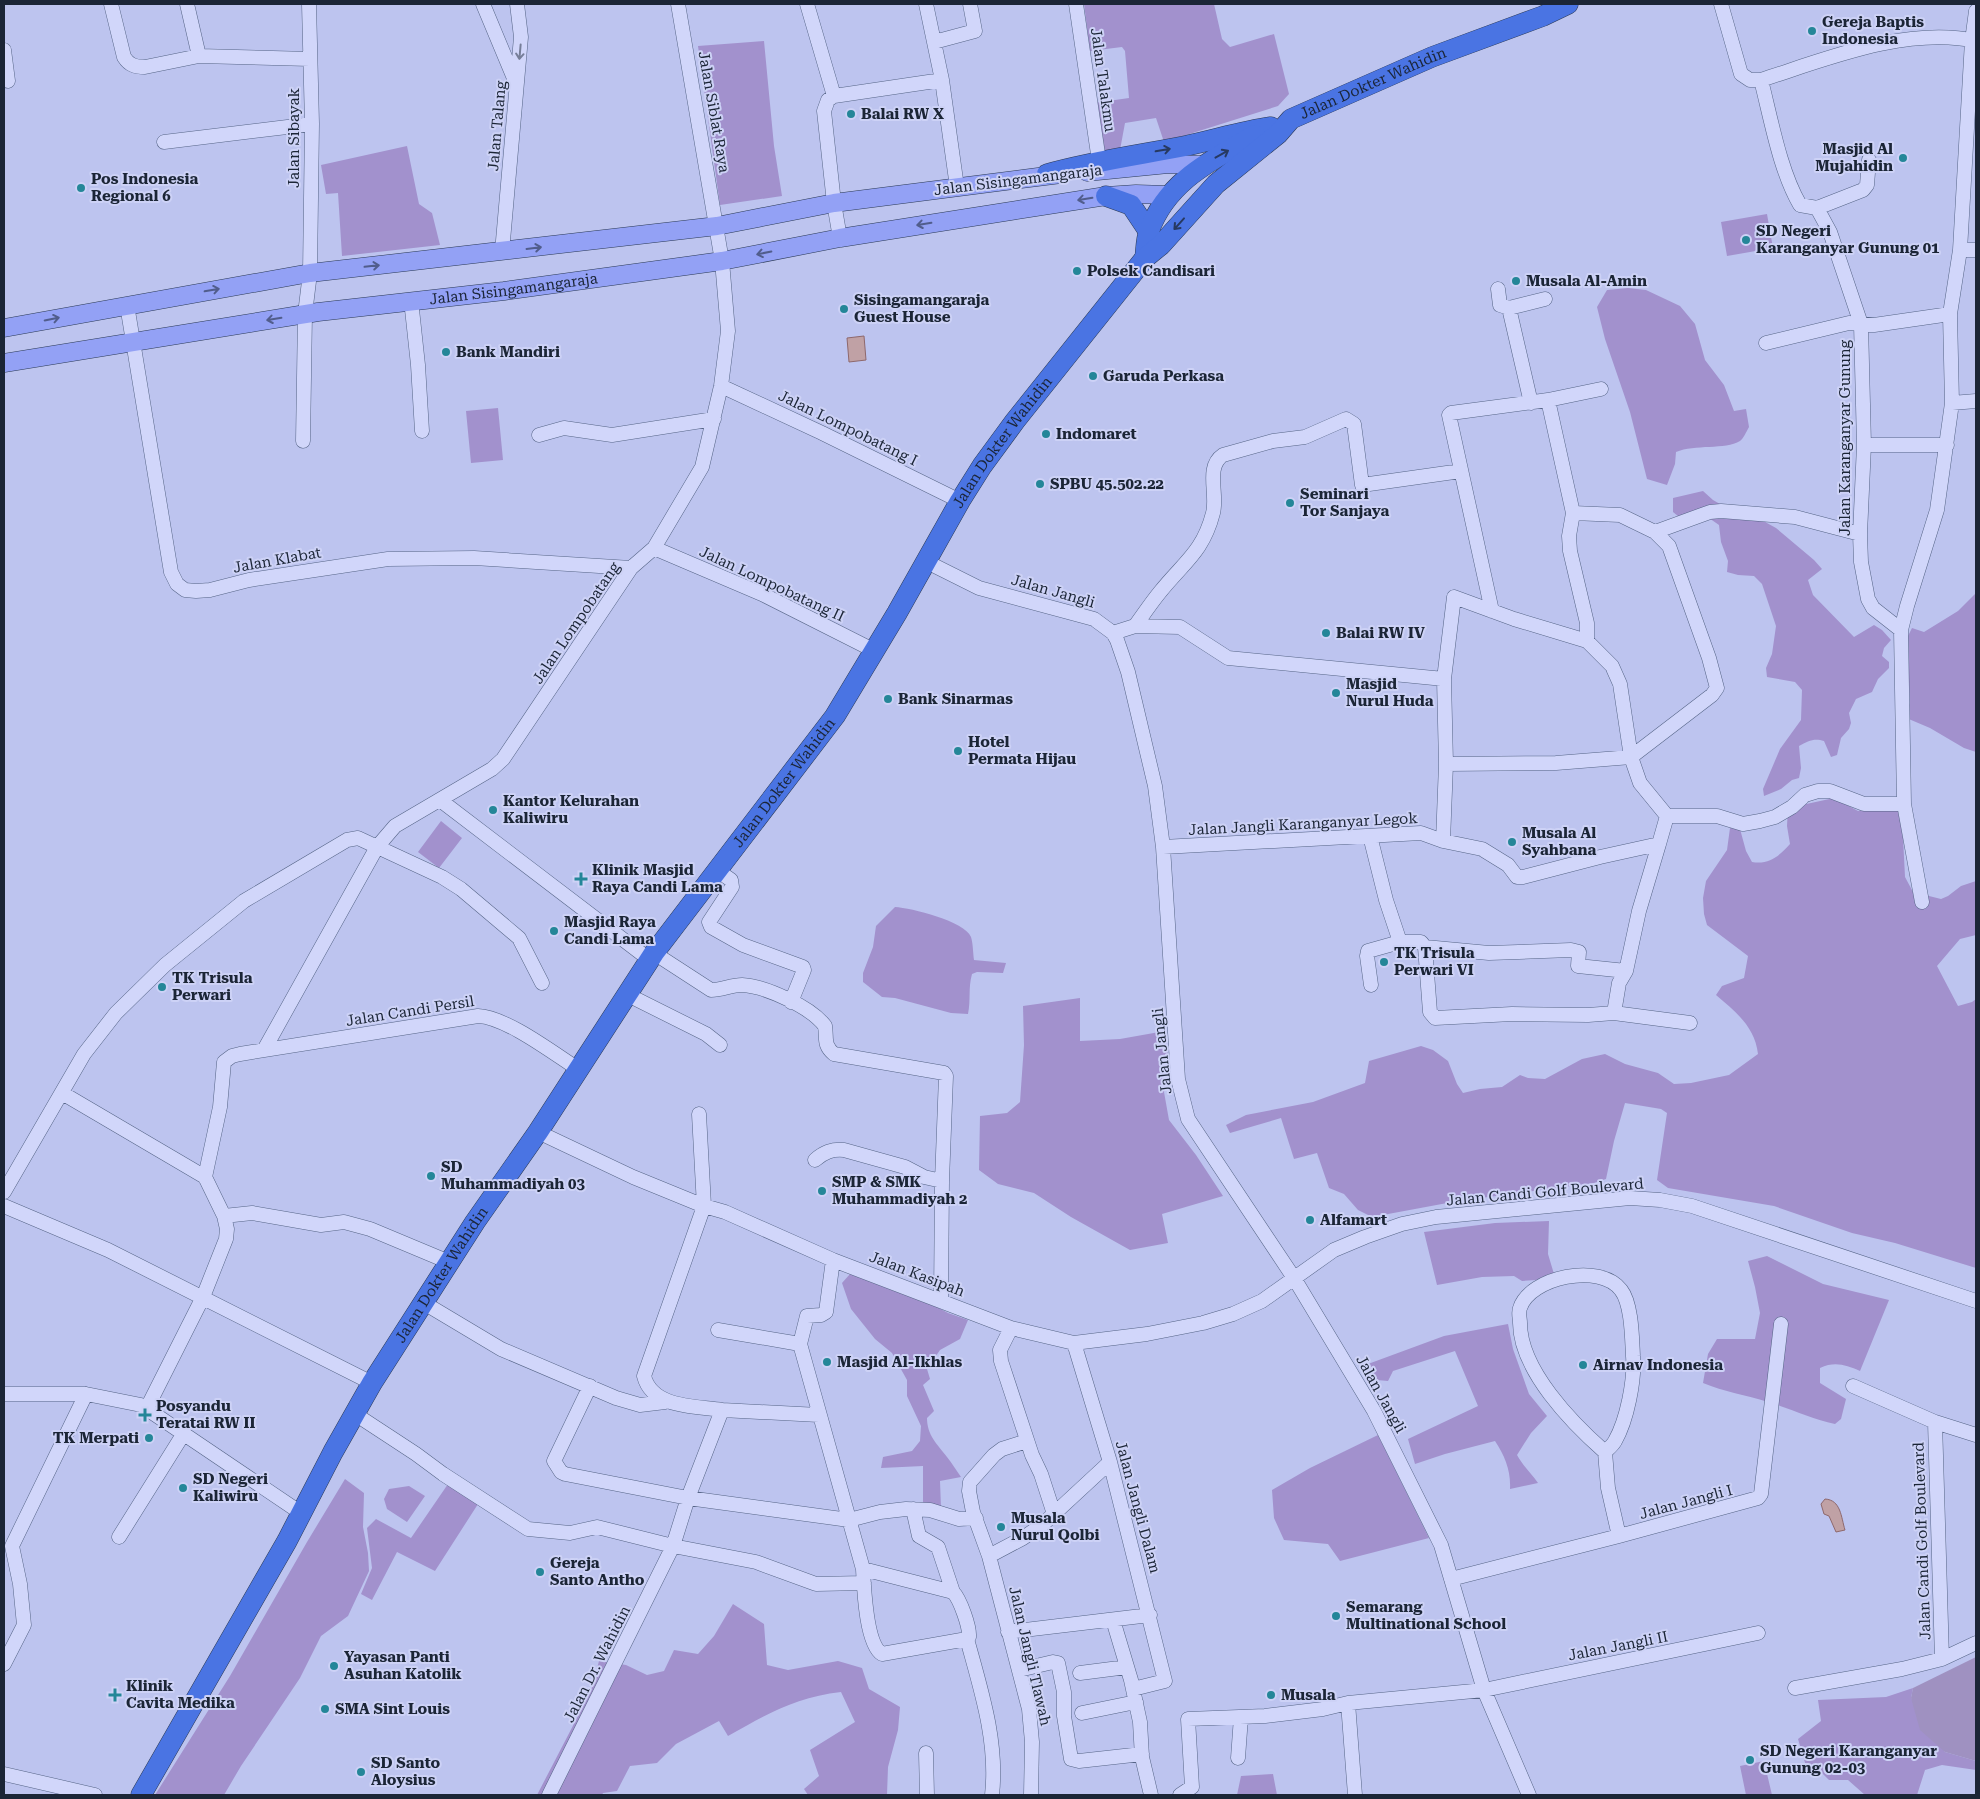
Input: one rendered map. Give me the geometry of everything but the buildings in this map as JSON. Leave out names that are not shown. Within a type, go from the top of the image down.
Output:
[{"type":"highway","name":"Jalan Dokter Wahidin","points":[[141,1795],[287,1541],[372,1383],[652,956],[835,716],[875,651],[960,501],[1015,421],[1145,258],[1161,244],[1216,184],[1278,134],[1291,120],[1432,56],[1542,16],[1568,4]]},
{"type":"highway","points":[[1145,258],[1149,232],[1168,195],[1202,166],[1271,127],[1291,120]]},
{"type":"highway","points":[[1047,174],[1098,161],[1188,146],[1248,130],[1271,127]]},
{"type":"highway","points":[[1202,166],[1216,184]]},
{"type":"highway","points":[[1168,195],[1195,207]]},
{"type":"highway","points":[[1106,196],[1131,206],[1149,232]]},
{"type":"main road","name":"Jalan Sisingamangaraja","points":[[4,328],[310,273],[717,226],[834,203],[1047,174],[1168,164],[1202,166]]},
{"type":"main road","points":[[1002,180],[1008,193],[1008,210]]},
{"type":"main road","name":"Jalan Sisingamangaraja","points":[[4,363],[305,314],[411,300],[504,291],[722,261],[840,238],[1008,210],[1106,196],[1136,194],[1168,195]]},
{"type":"street","points":[[110,4],[127,62],[137,67],[199,56],[310,59]]},
{"type":"street","points":[[187,4],[199,56]]},
{"type":"street","name":"Jalan Sibayak","points":[[309,4],[312,124],[310,273]]},
{"type":"street","points":[[483,4],[517,86]]},
{"type":"street","name":"Jalan Talang","points":[[502,252],[522,28],[517,4]]},
{"type":"street","name":"Jalan Siblat Raya","points":[[678,4],[717,226]]},
{"type":"street","points":[[807,4],[834,96]]},
{"type":"street","points":[[926,4],[942,80],[957,187]]},
{"type":"street","points":[[934,42],[973,33],[975,27],[970,4]]},
{"type":"street","name":"Jalan Talakmu","points":[[1076,4],[1098,161]]},
{"type":"street","points":[[1721,4],[1740,74],[1750,80],[1761,80],[1851,51],[1891,42],[1934,39],[1974,41]]},
{"type":"street","points":[[1922,902],[1904,804],[1901,630],[1938,510],[1947,445],[1952,402],[1950,314],[1960,250],[1976,12]]},
{"type":"street","points":[[4,50],[8,81]]},
{"type":"street","points":[[840,238],[834,203],[824,112],[828,100],[834,96],[942,80]]},
{"type":"street","points":[[1761,80],[1776,138],[1794,193],[1800,205],[1817,208],[1863,190],[1867,184],[1869,160]]},
{"type":"street","points":[[164,142],[312,124]]},
{"type":"street","name":"Jalan Karanganyar Gunung","points":[[1817,208],[1830,232],[1862,324],[1864,445],[1860,534],[1861,562],[1868,599],[1873,608],[1901,630]]},
{"type":"street","points":[[717,226],[722,261]]},
{"type":"street","points":[[1960,250],[1976,250]]},
{"type":"street","name":"Jalan Lompobatang","points":[[376,847],[395,826],[492,769],[504,759],[631,568],[654,548],[702,467],[721,386],[728,331],[722,261]]},
{"type":"street","points":[[303,441],[305,314],[310,273]]},
{"type":"street","points":[[1498,289],[1500,305],[1509,308],[1545,299]]},
{"type":"street","points":[[411,300],[418,365],[422,431]]},
{"type":"street","points":[[127,305],[134,342]]},
{"type":"street","points":[[1509,308],[1531,403]]},
{"type":"street","points":[[1766,343],[1849,323],[1874,325],[1950,314]]},
{"type":"street","name":"Jalan Klabat","points":[[134,342],[171,572],[177,584],[185,590],[210,590],[249,580],[388,559],[474,558],[631,568]]},
{"type":"street","name":"Jalan Lompobatang I","points":[[721,386],[822,432],[960,501]]},
{"type":"street","points":[[1492,611],[1449,415],[1548,400],[1600,388]]},
{"type":"street","points":[[1548,400],[1573,513],[1569,536],[1570,551],[1587,623],[1587,641]]},
{"type":"street","points":[[1952,402],[1976,401]]},
{"type":"street","points":[[539,435],[564,428],[612,435],[714,419]]},
{"type":"street","points":[[1135,626],[1160,592],[1196,552],[1205,538],[1214,505],[1213,471],[1215,462],[1223,455],[1273,441],[1305,437],[1346,419],[1354,424],[1360,482],[1362,485],[1461,472]]},
{"type":"street","points":[[1864,445],[1947,445]]},
{"type":"street","points":[[1655,532],[1710,512],[1721,511],[1795,517],[1860,534]]},
{"type":"street","points":[[1446,764],[1556,763],[1631,757],[1712,694],[1717,686],[1669,546],[1655,532],[1620,515],[1573,513]]},
{"type":"street","name":"Jalan Lompobatang II","points":[[654,548],[762,594],[875,651]]},
{"type":"street","name":"Jalan Jangli","points":[[926,559],[931,564],[979,588],[1094,619],[1113,633],[1128,672],[1153,774],[1163,846],[1178,1079],[1188,1119],[1294,1278],[1374,1411],[1440,1545],[1484,1690],[1529,1795]]},
{"type":"street","points":[[1443,841],[1446,764],[1444,679],[1454,597],[1587,641],[1612,666],[1620,684],[1631,757],[1640,783],[1667,816]]},
{"type":"street","points":[[1113,633],[1135,626],[1180,627],[1222,656],[1237,660],[1444,679]]},
{"type":"street","points":[[1667,816],[1717,816],[1743,824],[1775,817],[1792,807],[1805,795],[1818,791],[1830,791],[1864,804],[1904,804]]},
{"type":"street","points":[[440,800],[652,956],[712,990],[740,985],[768,990],[791,1002],[822,1021],[825,1026],[827,1047],[834,1054],[944,1073],[946,1076],[942,1181],[941,1300]]},
{"type":"street","points":[[1614,1013],[1619,983],[1626,971],[1639,911],[1667,816]]},
{"type":"street","name":"Jalan Jangli Karanganyar Legok","points":[[1163,846],[1421,833],[1443,841],[1482,849],[1508,865],[1517,877],[1523,877],[1659,844]]},
{"type":"street","points":[[1370,836],[1386,900],[1400,942]]},
{"type":"street","points":[[4,1192],[84,1054],[116,1013],[165,965],[244,901],[347,840],[358,838],[442,877],[462,889],[519,938],[542,983]]},
{"type":"street","points":[[264,1050],[376,847]]},
{"type":"street","points":[[718,871],[731,880],[732,887],[709,922],[711,927],[743,945],[801,965],[804,970],[791,1002]]},
{"type":"street","points":[[1371,986],[1368,950],[1400,942],[1421,942],[1425,947],[1430,1012],[1435,1018],[1512,1014],[1588,1015],[1614,1013],[1690,1024]]},
{"type":"street","points":[[1425,947],[1489,953],[1571,950],[1579,952],[1578,966],[1626,971]]},
{"type":"street","points":[[626,994],[706,1034],[720,1045]]},
{"type":"street","name":"Jalan Candi Persil","points":[[204,1177],[220,1107],[224,1062],[232,1056],[478,1016],[488,1017],[537,1042],[578,1069]]},
{"type":"street","points":[[62,1093],[204,1177],[224,1216],[227,1229],[226,1240],[203,1297],[147,1408]]},
{"type":"street","points":[[665,1402],[648,1387],[644,1376],[704,1206],[699,1114]]},
{"type":"street","name":"Jalan Kasipah","points":[[538,1132],[633,1177],[704,1206],[725,1212],[833,1260],[1011,1328],[1074,1343],[1147,1334],[1203,1323],[1233,1314],[1262,1301],[1294,1278]]},
{"type":"street","points":[[815,1160],[823,1153],[835,1149],[844,1150],[905,1167],[924,1177],[942,1181]]},
{"type":"street","name":"Jalan Candi Golf Boulevard","points":[[1294,1278],[1334,1250],[1402,1224],[1469,1214],[1630,1198],[1660,1200],[1692,1206],[1976,1301]]},
{"type":"street","points":[[4,1206],[108,1250],[372,1383]]},
{"type":"street","points":[[224,1216],[252,1213],[321,1225],[344,1222],[370,1229],[450,1262]]},
{"type":"street","points":[[833,1260],[826,1312],[821,1315],[807,1316],[800,1344],[863,1576],[866,1608],[873,1642],[882,1654],[967,1639]]},
{"type":"street","points":[[1605,1452],[1615,1442],[1627,1408],[1634,1367],[1630,1323],[1621,1290],[1606,1278],[1590,1274],[1577,1274],[1550,1281],[1525,1299],[1519,1308],[1522,1342],[1535,1372],[1562,1409],[1583,1433],[1605,1452],[1608,1488],[1619,1536]]},
{"type":"street","points":[[424,1302],[502,1349],[616,1398],[640,1405],[665,1402],[722,1410],[819,1416]]},
{"type":"street","name":"Jalan Jangli I","points":[[1451,1579],[1753,1501],[1761,1494],[1781,1324]]},
{"type":"street","points":[[1011,1328],[1003,1341],[1000,1356],[1027,1441],[1054,1514]]},
{"type":"street","points":[[718,1330],[800,1344]]},
{"type":"street","name":"Jalan Jangli Dalam","points":[[1074,1343],[1110,1462],[1150,1615],[1165,1681],[1135,1696]]},
{"type":"street","points":[[590,1386],[554,1461],[561,1472],[688,1498],[849,1520],[880,1512],[913,1509],[930,1510],[959,1519],[976,1518]]},
{"type":"street","name":"Jalan Candi Golf Boulevard","points":[[1853,1386],[1935,1422],[1976,1435]]},
{"type":"street","points":[[4,1394],[86,1394],[135,1403],[147,1408],[302,1513]]},
{"type":"street","points":[[4,1664],[24,1625],[20,1584],[8,1546],[86,1394]]},
{"type":"street","name":"Jalan Dr. Wahidin","points":[[549,1795],[673,1546],[688,1498],[722,1410]]},
{"type":"street","points":[[355,1414],[528,1529],[570,1533],[597,1527],[673,1546],[756,1562],[816,1584],[863,1576],[953,1592]]},
{"type":"street","name":"Jalan Candi Golf Boulevard","points":[[1935,1422],[1942,1659]]},
{"type":"street","points":[[119,1537],[184,1433]]},
{"type":"street","name":"Jalan Jangli Tlawah","points":[[1027,1441],[1002,1449],[990,1459],[970,1482],[968,1491],[989,1556],[1031,1726],[1031,1795]]},
{"type":"street","points":[[989,1556],[1042,1526],[1110,1462]]},
{"type":"street","points":[[913,1509],[919,1536],[938,1547],[953,1592],[958,1597],[969,1628],[970,1634],[967,1639],[989,1720],[994,1782],[992,1795]]},
{"type":"street","points":[[1008,1632],[1150,1615]]},
{"type":"street","points":[[1113,1620],[1135,1696],[1142,1734],[1142,1754],[1151,1795]]},
{"type":"street","name":"Jalan Jangli II","points":[[1484,1690],[1758,1633]]},
{"type":"street","name":"Jalan Candi Golf Boulevard","points":[[1795,1688],[1902,1669],[1942,1659],[1976,1642]]},
{"type":"street","points":[[1018,1670],[1053,1662],[1058,1663],[1064,1692],[1064,1716],[1071,1759],[1080,1761],[1142,1754]]},
{"type":"street","points":[[1080,1673],[1127,1667]]},
{"type":"street","points":[[1180,1795],[1192,1787],[1188,1719],[1265,1716],[1314,1710],[1348,1703],[1484,1690]]},
{"type":"street","points":[[1082,1713],[1135,1696]]},
{"type":"street","points":[[1348,1703],[1355,1795]]},
{"type":"street","points":[[1238,1758],[1241,1717]]},
{"type":"street","points":[[926,1753],[927,1795]]},
{"type":"street","points":[[4,1774],[95,1795]]},
{"type":"shaded area","points":[[1084,4],[1214,4],[1222,39],[1230,47],[1274,34],[1289,94],[1278,106],[1164,142],[1156,118],[1125,123],[1120,150],[1101,152],[1094,103],[1129,98],[1125,51],[1122,47],[1090,51]]},
{"type":"shaded area","points":[[764,41],[774,146],[782,196],[720,205],[698,46]]},
{"type":"shaded area","points":[[407,146],[419,204],[432,213],[440,245],[342,256],[338,193],[326,194],[321,165]]},
{"type":"shaded area","points":[[1767,214],[1773,248],[1727,256],[1721,222]]},
{"type":"shaded area","points":[[1628,288],[1646,290],[1680,306],[1695,324],[1705,360],[1724,385],[1734,411],[1746,409],[1749,427],[1740,441],[1734,444],[1692,448],[1676,452],[1675,464],[1667,485],[1647,479],[1630,412],[1605,339],[1597,307],[1607,290]]},
{"type":"shaded area","points":[[864,336],[866,360],[849,362],[847,338]]},
{"type":"shaded area","points":[[498,408],[503,460],[471,463],[466,411]]},
{"type":"shaded area","points":[[1703,491],[1713,500],[1732,511],[1756,517],[1776,528],[1814,560],[1822,569],[1808,580],[1813,595],[1854,637],[1874,625],[1882,630],[1891,640],[1884,648],[1882,656],[1889,662],[1889,668],[1878,679],[1872,692],[1856,699],[1849,713],[1851,723],[1849,729],[1841,738],[1837,755],[1831,757],[1824,741],[1820,740],[1811,740],[1799,746],[1801,768],[1799,778],[1792,780],[1781,789],[1764,796],[1763,789],[1780,749],[1801,720],[1802,690],[1795,682],[1767,677],[1766,668],[1772,654],[1776,626],[1762,584],[1754,576],[1727,572],[1728,561],[1721,542],[1719,525],[1709,518],[1684,521],[1673,512],[1673,498]]},
{"type":"shaded area","points":[[1976,593],[1976,752],[1964,748],[1930,728],[1904,717],[1910,703],[1907,638],[1912,628],[1924,632],[1958,611]]},
{"type":"shaded area","points":[[1834,798],[1858,811],[1883,805],[1895,806],[1902,817],[1905,877],[1913,892],[1941,899],[1961,886],[1976,881],[1976,935],[1960,939],[1937,966],[1958,1006],[1976,999],[1976,1268],[1895,1243],[1852,1233],[1774,1206],[1668,1188],[1657,1180],[1667,1113],[1661,1109],[1625,1103],[1606,1179],[1594,1183],[1458,1201],[1372,1217],[1358,1210],[1344,1194],[1329,1188],[1317,1153],[1294,1159],[1281,1118],[1230,1133],[1226,1125],[1246,1115],[1313,1102],[1365,1083],[1369,1061],[1421,1046],[1433,1050],[1448,1061],[1457,1084],[1463,1093],[1502,1087],[1520,1075],[1528,1078],[1545,1079],[1582,1059],[1605,1054],[1625,1064],[1658,1073],[1674,1084],[1691,1083],[1729,1075],[1758,1054],[1749,1028],[1716,995],[1722,986],[1744,978],[1748,956],[1707,925],[1703,898],[1706,881],[1727,850],[1730,828],[1740,829],[1746,851],[1752,862],[1769,861],[1778,856],[1790,844],[1787,826],[1788,808]]},
{"type":"shaded area","points":[[441,821],[462,838],[439,868],[418,852]]},
{"type":"shaded area","points":[[895,907],[937,916],[959,926],[967,931],[971,937],[974,960],[1006,963],[1003,973],[977,972],[972,974],[968,1014],[951,1013],[895,998],[882,997],[863,982],[863,973],[873,947],[876,926]]},
{"type":"shaded area","points":[[1080,998],[1080,1041],[1120,1039],[1165,1031],[1170,1070],[1164,1092],[1169,1120],[1196,1155],[1223,1196],[1162,1214],[1168,1243],[1130,1250],[1071,1217],[1034,1193],[998,1184],[979,1170],[980,1116],[1007,1113],[1020,1102],[1024,1045],[1023,1006]]},
{"type":"shaded area","points":[[1549,1221],[1548,1254],[1554,1274],[1536,1280],[1522,1281],[1514,1276],[1482,1277],[1437,1285],[1424,1232],[1495,1223]]},
{"type":"shaded area","points":[[1767,1256],[1823,1284],[1889,1300],[1860,1371],[1840,1365],[1820,1368],[1820,1383],[1846,1399],[1841,1419],[1835,1424],[1703,1383],[1708,1354],[1717,1339],[1755,1339],[1760,1313],[1748,1261]]},
{"type":"shaded area","points":[[850,1274],[909,1292],[948,1313],[968,1320],[960,1339],[940,1350],[927,1369],[930,1379],[923,1385],[934,1411],[927,1418],[931,1434],[961,1477],[940,1481],[941,1508],[923,1505],[923,1466],[881,1468],[883,1457],[912,1451],[920,1441],[921,1426],[907,1396],[907,1380],[892,1353],[875,1339],[851,1309],[842,1283]]},
{"type":"shaded area","points":[[1508,1324],[1513,1349],[1529,1394],[1547,1416],[1531,1433],[1517,1455],[1538,1483],[1510,1489],[1507,1464],[1495,1441],[1415,1464],[1408,1439],[1478,1406],[1455,1351],[1393,1371],[1388,1381],[1377,1380],[1368,1364],[1444,1336]]},
{"type":"shaded area","points":[[1378,1435],[1429,1538],[1340,1561],[1328,1544],[1284,1540],[1274,1518],[1272,1490],[1310,1468]]},
{"type":"shaded area","points":[[345,1479],[364,1493],[363,1527],[369,1571],[348,1616],[321,1636],[300,1678],[241,1766],[224,1795],[155,1795],[230,1676]]},
{"type":"shaded area","points":[[448,1484],[478,1504],[435,1571],[397,1552],[372,1600],[361,1594],[372,1568],[367,1528],[376,1519],[411,1538]]},
{"type":"shaded area","points":[[409,1486],[425,1496],[407,1522],[387,1509],[384,1499],[389,1489]]},
{"type":"shaded area","points":[[1825,1499],[1834,1502],[1837,1506],[1845,1530],[1836,1532],[1829,1516],[1824,1514],[1821,1504]]},
{"type":"shaded area","points":[[733,1604],[764,1624],[767,1665],[788,1670],[838,1661],[862,1668],[869,1689],[900,1707],[898,1730],[888,1767],[887,1795],[808,1795],[804,1789],[819,1776],[810,1750],[855,1722],[841,1692],[825,1694],[796,1702],[728,1736],[719,1721],[676,1744],[657,1763],[630,1766],[617,1791],[603,1793],[602,1795],[537,1795],[591,1691],[599,1661],[626,1665],[647,1675],[664,1671],[674,1650],[698,1654],[714,1636]]},
{"type":"shaded area","points":[[1976,1657],[1976,1761],[1945,1752],[1920,1730],[1911,1698],[1913,1688]]},
{"type":"shaded area","points":[[1913,1688],[1911,1698],[1945,1752],[1976,1761],[1976,1770],[1942,1765],[1925,1770],[1917,1795],[1865,1795],[1848,1780],[1829,1780],[1822,1773],[1806,1766],[1798,1739],[1821,1721],[1818,1700],[1886,1697]]},
{"type":"shaded area","points":[[1764,1761],[1772,1795],[1746,1795],[1740,1766]]},
{"type":"shaded area","points":[[1273,1774],[1277,1795],[1237,1795],[1241,1776]]},
{"type":"place","name":"Gereja Baptis Indonesia","points":[[1812,31]]},
{"type":"place","name":"Balai RW X","points":[[851,114]]},
{"type":"place","name":"Masjid Al Mujahidin","points":[[1903,158]]},
{"type":"place","name":"Pos Indonesia Regional 6","points":[[81,188]]},
{"type":"place","name":"SD Negeri Karanganyar Gunung 01","points":[[1746,240]]},
{"type":"place","name":"Polsek Candisari","points":[[1077,271]]},
{"type":"place","name":"Musala Al-Amin","points":[[1516,281]]},
{"type":"place","name":"Sisingamangaraja Guest House","points":[[844,309]]},
{"type":"place","name":"Bank Mandiri","points":[[446,352]]},
{"type":"place","name":"Garuda Perkasa","points":[[1093,376]]},
{"type":"place","name":"Indomaret","points":[[1046,434]]},
{"type":"place","name":"SPBU 45.502.22","points":[[1040,484]]},
{"type":"place","name":"Seminari Tor Sanjaya","points":[[1290,503]]},
{"type":"place","name":"Balai RW IV","points":[[1326,633]]},
{"type":"place","name":"Masjid Nurul Huda","points":[[1336,693]]},
{"type":"place","name":"Bank Sinarmas","points":[[888,699]]},
{"type":"place","name":"Hotel Permata Hijau","points":[[958,751]]},
{"type":"place","name":"Kantor Kelurahan Kaliwiru","points":[[493,810]]},
{"type":"place","name":"Musala Al Syahbana","points":[[1512,842]]},
{"type":"place","name":"Klinik Masjid Raya Candi Lama","points":[[581,879]]},
{"type":"place","name":"Masjid Raya Candi Lama","points":[[554,931]]},
{"type":"place","name":"TK Trisula Perwari VI","points":[[1384,962]]},
{"type":"place","name":"TK Trisula Perwari","points":[[162,987]]},
{"type":"place","name":"SD Muhammadiyah 03","points":[[431,1176]]},
{"type":"place","name":"SMP & SMK Muhammadiyah 2","points":[[822,1191]]},
{"type":"place","name":"Alfamart","points":[[1310,1220]]},
{"type":"place","name":"Masjid Al-Ikhlas","points":[[827,1362]]},
{"type":"place","name":"Airnav Indonesia","points":[[1583,1365]]},
{"type":"place","name":"Posyandu Teratai RW II","points":[[145,1415]]},
{"type":"place","name":"TK Merpati","points":[[149,1438]]},
{"type":"place","name":"SD Negeri Kaliwiru","points":[[183,1488]]},
{"type":"place","name":"Musala Nurul Qolbi","points":[[1001,1527]]},
{"type":"place","name":"Gereja Santo Antho","points":[[540,1572]]},
{"type":"place","name":"Semarang Multinational School","points":[[1336,1616]]},
{"type":"place","name":"Yayasan Panti Asuhan Katolik","points":[[334,1666]]},
{"type":"place","name":"Klinik Cavita Medika","points":[[115,1695]]},
{"type":"place","name":"Musala","points":[[1271,1695]]},
{"type":"place","name":"SMA Sint Louis","points":[[325,1709]]},
{"type":"place","name":"SD Negeri Karanganyar Gunung 02-03","points":[[1750,1760]]},
{"type":"place","name":"SD Santo Aloysius","points":[[361,1772]]}]
